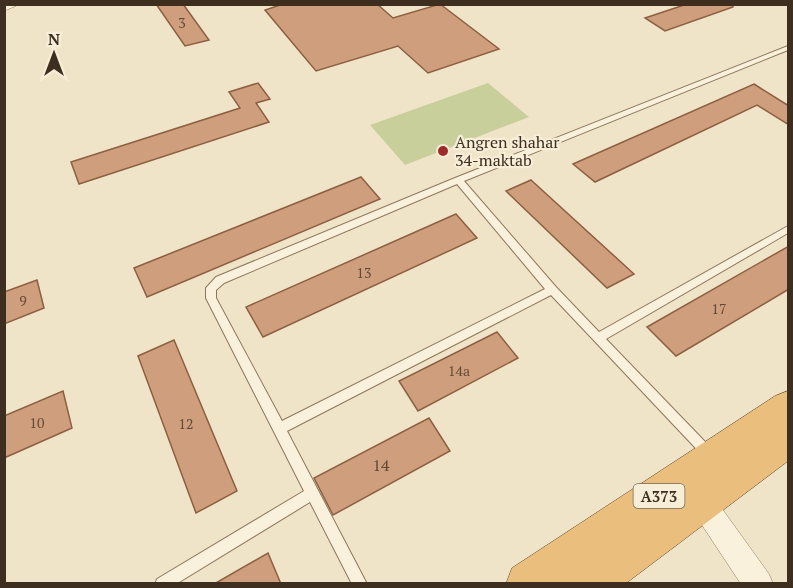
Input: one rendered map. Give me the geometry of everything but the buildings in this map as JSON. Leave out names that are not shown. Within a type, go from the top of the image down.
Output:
[{"type":"highway","name":"A373","points":[[587,584],[699,480],[789,408]]},
{"type":"highway","name":"A373","points":[[528,584],[699,480],[789,438]]},
{"type":"street","points":[[4,7],[14,4]]},
{"type":"street","points":[[699,480],[759,584]]},
{"type":"lane","points":[[360,584],[211,298],[211,288],[220,280],[458,180],[789,48]]},
{"type":"lane","points":[[458,180],[552,290],[598,338],[699,480]]},
{"type":"lane","points":[[598,338],[789,229]]},
{"type":"lane","points":[[279,429],[552,290]]},
{"type":"lane","points":[[162,584],[313,493]]},
{"type":"green space","points":[[488,83],[529,117],[405,165],[370,125]]},
{"type":"place","name":"Angren shahar 34-maktab","points":[[443,151]]}]
